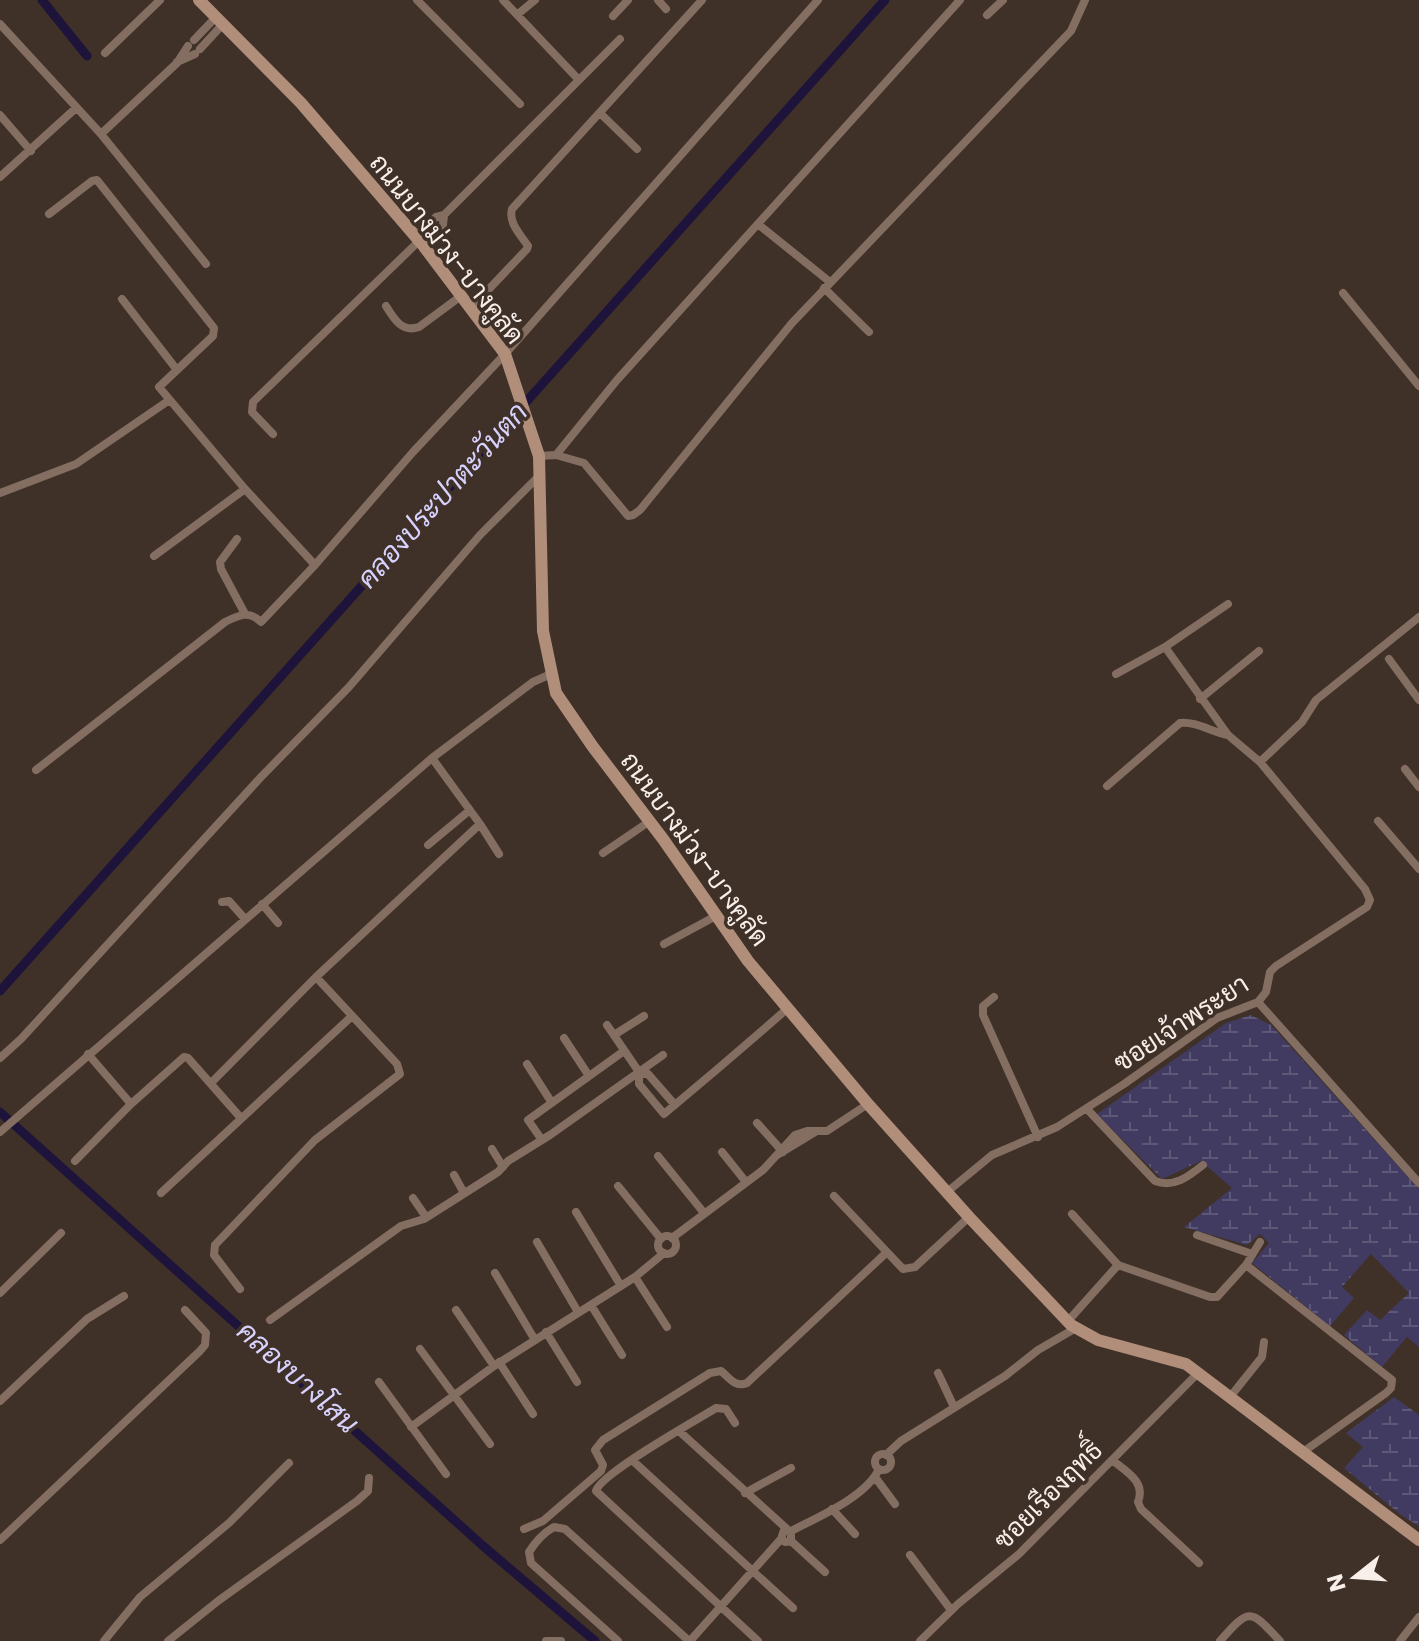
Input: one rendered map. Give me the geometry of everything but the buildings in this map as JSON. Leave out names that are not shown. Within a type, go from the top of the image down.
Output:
[{"type":"street","points":[[105,53],[160,0]]},
{"type":"street","name":"ถนนบางม่วง-บางคูลัด","points":[[199,0],[301,103],[419,240],[506,357],[538,451],[543,631],[551,674],[561,703],[650,821],[748,961],[868,1104],[969,1217],[1072,1325],[1098,1340],[1186,1364],[1419,1540]]},
{"type":"street","points":[[417,0],[520,104]]},
{"type":"street","points":[[503,0],[579,80]]},
{"type":"street","points":[[518,14],[535,0]]},
{"type":"street","points":[[613,16],[628,0]]},
{"type":"street","points":[[658,0],[666,9]]},
{"type":"street","points":[[471,308],[527,249],[510,216],[512,209],[702,0]]},
{"type":"street","points":[[36,770],[225,622],[245,614],[254,615],[261,622],[413,452],[506,357],[818,0]]},
{"type":"street","points":[[556,455],[617,380],[960,0]]},
{"type":"street","points":[[987,15],[1003,0]]},
{"type":"street","points":[[538,451],[584,463],[625,513],[633,515],[647,503],[827,285],[1071,31],[1085,0]]},
{"type":"street","points":[[101,134],[177,63],[191,43],[220,20]]},
{"type":"street","points":[[177,63],[198,52],[220,20]]},
{"type":"street","points":[[0,24],[101,134],[206,264]]},
{"type":"street","points":[[273,434],[252,412],[253,402],[419,240],[436,217],[444,215],[620,39]]},
{"type":"street","points":[[0,177],[76,108]]},
{"type":"street","points":[[601,114],[637,149]]},
{"type":"street","points":[[0,115],[31,151]]},
{"type":"street","points":[[49,214],[92,181],[98,181],[214,328],[213,336],[159,385],[168,401],[315,565]]},
{"type":"street","points":[[759,225],[827,285],[869,332]]},
{"type":"street","points":[[1343,293],[1419,386]]},
{"type":"street","points":[[386,306],[403,327],[412,330],[461,296]]},
{"type":"street","points":[[122,299],[177,370]]},
{"type":"street","points":[[0,493],[76,464],[168,401]]},
{"type":"street","points":[[0,1058],[37,1022],[261,777],[349,687],[480,535],[541,473]]},
{"type":"street","points":[[154,556],[245,489]]},
{"type":"street","points":[[237,539],[220,562],[245,614]]},
{"type":"street","points":[[1116,674],[1165,647],[1228,604]]},
{"type":"street","points":[[1165,647],[1228,735],[1260,762],[1302,722],[1316,700],[1419,617]]},
{"type":"street","points":[[1200,699],[1259,651]]},
{"type":"street","points":[[1389,659],[1419,700]]},
{"type":"street","points":[[0,1132],[17,1114],[432,758],[533,682],[551,674]]},
{"type":"street","points":[[1107,786],[1180,723],[1186,722],[1209,732],[1228,735]]},
{"type":"street","points":[[432,758],[499,854]]},
{"type":"street","name":"ซอยเจ้าพระยา","points":[[947,1192],[992,1155],[1038,1137],[1087,1109],[1217,1018],[1258,1002],[1266,992],[1270,972],[1276,966],[1367,907],[1370,900],[1365,889],[1260,762]]},
{"type":"street","points":[[1405,769],[1419,787]]},
{"type":"street","points":[[428,845],[470,810]]},
{"type":"street","points":[[603,853],[650,821]]},
{"type":"street","points":[[1378,821],[1419,869]]},
{"type":"street","points":[[211,1083],[316,977],[480,824]]},
{"type":"street","points":[[222,902],[229,901],[245,919]]},
{"type":"street","points":[[262,904],[278,923]]},
{"type":"street","points":[[664,944],[716,916]]},
{"type":"street","points":[[240,1289],[214,1255],[215,1245],[315,1140],[400,1074],[397,1064],[316,977]]},
{"type":"street","points":[[994,997],[983,1006],[983,1015],[1038,1137]]},
{"type":"street","points":[[1258,1002],[1419,1183]]},
{"type":"street","points":[[607,1025],[639,1072],[639,1084],[664,1114],[788,1008]]},
{"type":"street","points":[[161,1193],[352,1016]]},
{"type":"street","points":[[614,1035],[644,1016]]},
{"type":"street","points":[[564,1038],[589,1076]]},
{"type":"street","points":[[542,1140],[528,1120],[624,1051]]},
{"type":"street","points":[[88,1054],[131,1104]]},
{"type":"street","points":[[270,1320],[401,1226],[426,1217],[464,1193],[663,1055]]},
{"type":"street","points":[[75,1161],[131,1104],[184,1057],[240,1117]]},
{"type":"street","points":[[527,1064],[552,1103]]},
{"type":"street","points":[[639,1072],[648,1074],[675,1105]]},
{"type":"street","points":[[661,1239],[672,1238],[763,1170],[795,1135],[834,1128],[868,1104]]},
{"type":"street","points":[[1087,1109],[1155,1181],[1168,1184],[1179,1181],[1203,1165]]},
{"type":"street","points":[[757,1123],[780,1153]]},
{"type":"street","points":[[492,1149],[503,1167]]},
{"type":"street","points":[[722,1152],[746,1182]]},
{"type":"street","points":[[658,1156],[704,1213]]},
{"type":"street","points":[[454,1175],[464,1193]]},
{"type":"street","points":[[618,1186],[661,1239]]},
{"type":"street","points":[[834,1196],[903,1269],[915,1267],[969,1217]]},
{"type":"street","points":[[413,1198],[426,1217]]},
{"type":"street","points":[[576,1212],[621,1286]]},
{"type":"street","points":[[1072,1214],[1118,1265],[1210,1297],[1217,1297],[1246,1265],[1260,1242]]},
{"type":"street","points":[[0,1293],[61,1233]]},
{"type":"street","points":[[1197,1235],[1252,1254]]},
{"type":"street","points":[[411,1427],[496,1364],[635,1277],[664,1253],[670,1253],[675,1249],[672,1238]]},
{"type":"street","points":[[661,1239],[659,1247],[664,1253]]},
{"type":"street","points":[[537,1242],[578,1312]]},
{"type":"street","points":[[524,1529],[543,1521],[601,1471],[603,1465],[595,1450],[603,1440],[710,1373],[721,1371],[733,1383],[747,1383],[886,1253]]},
{"type":"street","points":[[618,1641],[531,1563],[529,1552],[548,1530],[560,1526],[565,1529],[689,1641],[788,1535],[832,1509],[877,1473],[887,1469],[891,1464],[886,1455],[901,1441],[1005,1376],[1072,1325],[1118,1265]]},
{"type":"street","points":[[1246,1265],[1392,1380],[1391,1388],[1386,1393],[1303,1452]]},
{"type":"street","points":[[495,1273],[535,1340]]},
{"type":"street","points":[[635,1277],[667,1327]]},
{"type":"street","points":[[0,1401],[87,1319],[124,1296]]},
{"type":"street","points":[[591,1305],[622,1355]]},
{"type":"street","points":[[0,1540],[205,1345],[206,1333],[185,1310]]},
{"type":"street","points":[[456,1310],[533,1414]]},
{"type":"street","points":[[546,1332],[577,1382]]},
{"type":"street","points":[[1230,1397],[1262,1357],[1264,1342]]},
{"type":"street","points":[[420,1349],[490,1444]]},
{"type":"street","points":[[938,1373],[954,1407]]},
{"type":"street","name":"ซอยเรืองฤทธิ์","points":[[920,1641],[951,1610],[1019,1554],[1198,1373]]},
{"type":"street","points":[[379,1382],[446,1474]]},
{"type":"street","points":[[735,1423],[726,1409],[719,1407],[632,1460],[596,1487],[597,1495],[758,1641]]},
{"type":"street","points":[[679,1431],[825,1572]]},
{"type":"street","points":[[632,1460],[793,1608]]},
{"type":"street","points":[[1112,1460],[1139,1483],[1142,1493],[1138,1502],[1141,1509],[1199,1563]]},
{"type":"street","points":[[104,1641],[140,1597],[229,1523],[289,1463]]},
{"type":"street","points":[[745,1493],[791,1468]]},
{"type":"street","points":[[877,1473],[895,1504]]},
{"type":"street","points":[[168,1641],[357,1501],[368,1491],[369,1478]]},
{"type":"street","points":[[832,1509],[855,1534]]},
{"type":"street","points":[[910,1555],[951,1610]]},
{"type":"street","points":[[1220,1641],[1243,1617],[1249,1615],[1259,1618],[1280,1641]]},
{"type":"street","points":[[1400,1641],[1419,1617]]},
{"type":"street","points":[[546,1641],[561,1641]]},
{"type":"green space","points":[[1251,1015],[1271,1025],[1419,1189],[1419,1347],[1407,1337],[1382,1367],[1344,1335],[1367,1310],[1380,1320],[1409,1293],[1371,1254],[1342,1287],[1354,1298],[1330,1326],[1252,1263],[1269,1243],[1260,1234],[1247,1245],[1184,1227],[1232,1188],[1201,1161],[1162,1179],[1097,1114],[1226,1023]]},
{"type":"green space","points":[[1394,1397],[1419,1415],[1419,1526],[1344,1468],[1363,1447],[1346,1433]]},
{"type":"waterway","points":[[42,0],[87,56]]},
{"type":"waterway","name":"คลองประปาตะวันตก","points":[[0,991],[885,0]]},
{"type":"waterway","name":"คลองบางโสน","points":[[0,1112],[482,1545],[595,1641]]}]
